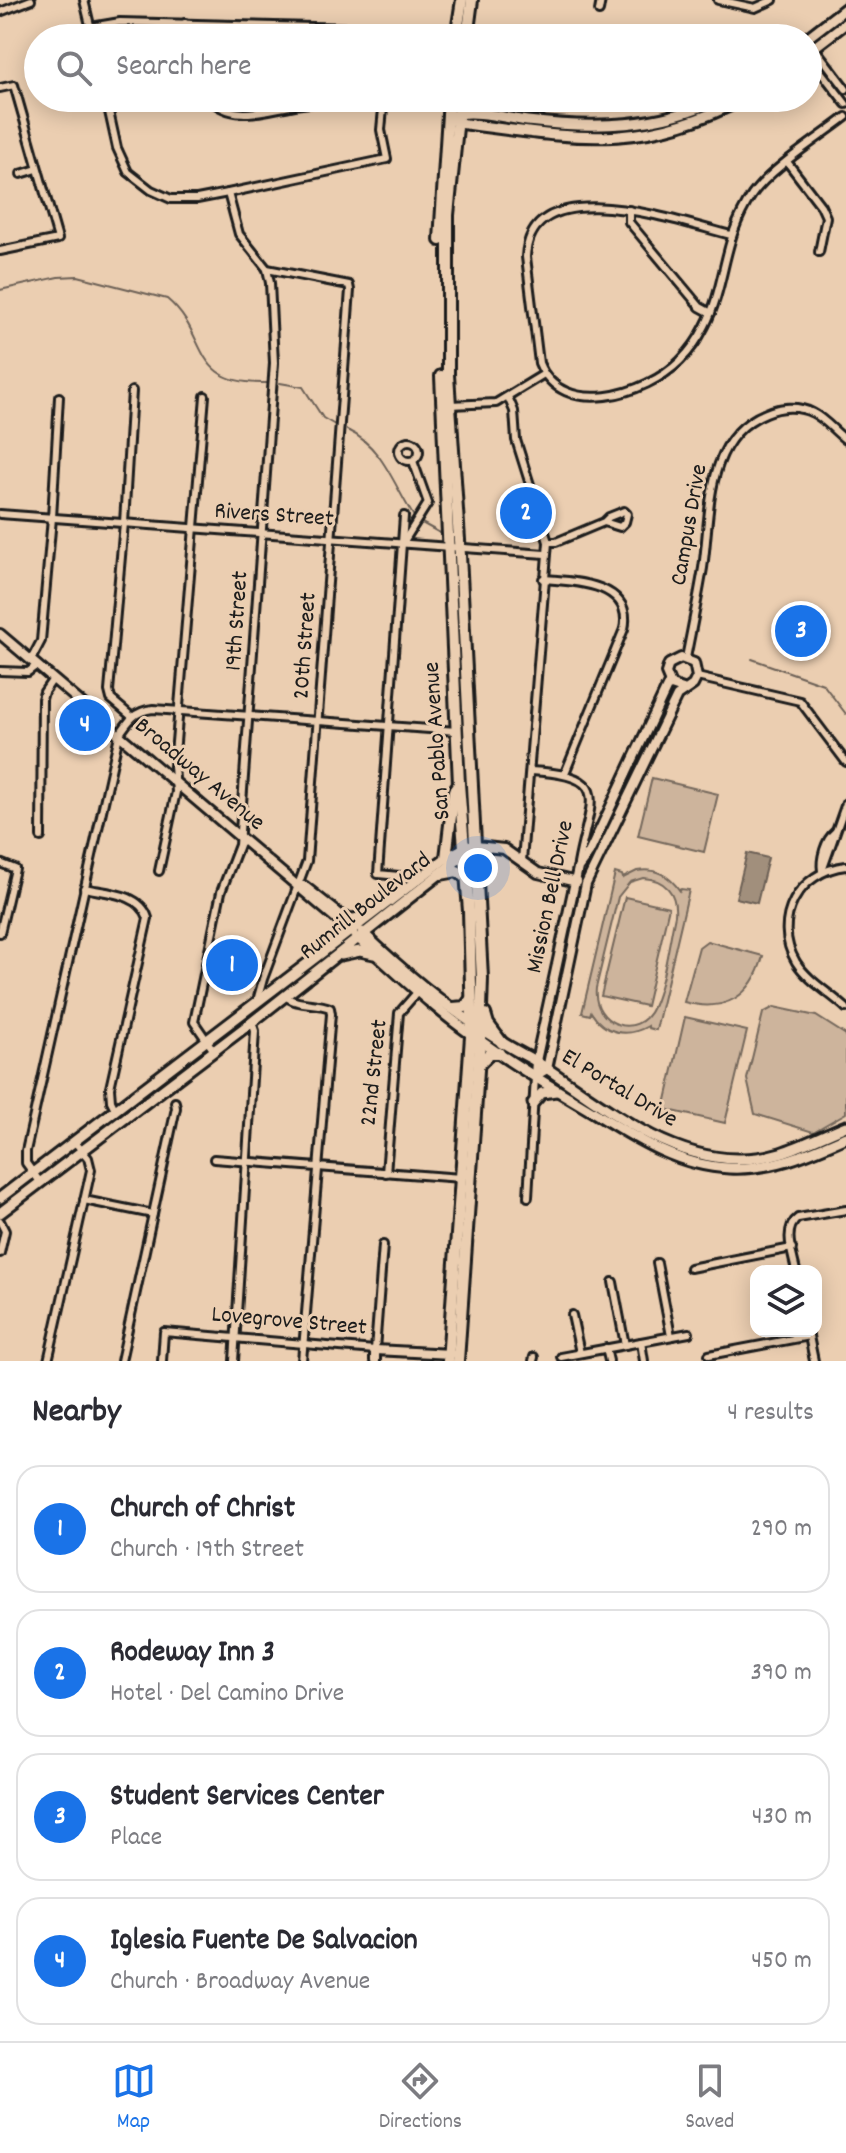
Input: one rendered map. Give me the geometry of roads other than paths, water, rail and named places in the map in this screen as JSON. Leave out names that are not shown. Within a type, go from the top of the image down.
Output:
[{"type":"main road","points":[[458,24],[462,0]]},
{"type":"main road","points":[[469,24],[472,0]]},
{"type":"main road","points":[[822,33],[846,8]]},
{"type":"main road","points":[[822,39],[846,23]]},
{"type":"main road","name":"San Pablo Avenue","points":[[452,112],[448,228],[449,405],[460,548],[463,731],[479,1064],[469,1207],[453,1358]]},
{"type":"main road","name":"San Pablo Avenue","points":[[456,112],[440,241],[441,403],[447,547],[463,731],[459,784],[469,848],[467,878],[476,999]]},
{"type":"main road","points":[[454,118],[619,126],[663,119],[682,112]]},
{"type":"main road","points":[[454,118],[568,136],[625,137],[684,125],[713,112]]},
{"type":"main road","points":[[446,858],[454,791],[459,784]]},
{"type":"main road","name":"Rumrill Boulevard","points":[[0,1213],[335,957],[375,912],[446,858],[469,848]]},
{"type":"main road","name":"Rumrill Boulevard","points":[[0,1198],[257,1001],[441,874],[469,848]]},
{"type":"main road","points":[[441,874],[457,871],[467,878]]},
{"type":"main road","points":[[344,918],[358,918],[375,912]]},
{"type":"main road","name":"Broadway Avenue","points":[[357,933],[377,955],[476,1032]]},
{"type":"main road","name":"Broadway Avenue","points":[[357,933],[421,988],[453,1008],[476,1032]]},
{"type":"main road","points":[[335,957],[360,951],[377,955]]},
{"type":"main road","points":[[252,1022],[251,1014],[265,1002],[267,994]]},
{"type":"main road","points":[[453,1008],[465,1007],[476,999],[501,1048],[490,1053],[479,1064]]},
{"type":"main road","name":"San Pablo Avenue","points":[[453,1358],[464,1133],[476,1032]]},
{"type":"main road","name":"El Portal Drive","points":[[476,1032],[560,1092],[657,1149],[682,1160],[728,1168],[774,1165],[816,1152],[846,1137]]},
{"type":"main road","name":"El Portal Drive","points":[[501,1048],[536,1061],[655,1137],[707,1156],[737,1159],[776,1155],[846,1126]]},
{"type":"main road","points":[[533,1103],[542,1093],[560,1092]]},
{"type":"main road","points":[[464,1133],[468,1138],[467,1162],[472,1168]]},
{"type":"main road","points":[[461,1178],[463,1196],[469,1207]]},
{"type":"street","points":[[0,12],[31,0]]},
{"type":"street","points":[[84,0],[90,24]]},
{"type":"street","points":[[599,11],[601,0]]},
{"type":"street","points":[[718,0],[755,8],[773,0]]},
{"type":"street","points":[[108,24],[219,24]]},
{"type":"street","points":[[822,62],[846,89]]},
{"type":"street","points":[[822,67],[846,104]]},
{"type":"street","points":[[0,88],[14,85],[58,239],[0,251]]},
{"type":"street","points":[[110,112],[128,172],[140,184],[158,194],[184,200],[387,159],[381,130],[383,112]]},
{"type":"street","points":[[229,112],[256,112]]},
{"type":"street","points":[[731,235],[629,210],[602,207],[565,209],[545,219],[529,239],[526,264],[539,363],[544,374],[558,388],[575,396],[592,397],[637,387],[679,362],[694,344],[711,313],[731,235],[741,211],[759,186],[846,117]]},
{"type":"street","points":[[788,163],[826,217],[819,252]]},
{"type":"street","points":[[21,174],[37,169]]},
{"type":"street","points":[[228,193],[239,234],[267,269]]},
{"type":"street","points":[[629,210],[629,222],[700,307],[711,313]]},
{"type":"street","name":"20th Street","points":[[257,1001],[307,861],[349,285],[267,269]]},
{"type":"street","name":"19th Street","points":[[214,1051],[197,1028],[194,1016],[221,892],[239,845],[274,363],[267,269]]},
{"type":"street","points":[[449,405],[496,403],[544,374]]},
{"type":"street","points":[[131,716],[111,699],[109,691],[132,391]]},
{"type":"street","points":[[159,871],[176,792],[178,710],[205,396]]},
{"type":"street","points":[[0,671],[31,671],[41,641],[59,397]]},
{"type":"street","points":[[508,397],[514,411],[516,440],[548,542],[522,861]]},
{"type":"street","name":"Campus Drive","points":[[686,658],[703,567],[712,486],[718,464],[735,435],[746,423],[782,407],[814,413],[846,440]]},
{"type":"street","points":[[402,544],[428,503],[413,461]]},
{"type":"street","name":"Rivers Street","points":[[0,514],[545,554]]},
{"type":"street","points":[[404,516],[378,874],[420,878]]},
{"type":"street","points":[[548,542],[556,542],[604,522]]},
{"type":"street","points":[[530,771],[565,773],[626,618],[618,600],[602,588],[543,579]]},
{"type":"street","name":"Broadway Avenue","points":[[0,634],[299,886],[302,893],[357,933]]},
{"type":"street","points":[[469,848],[504,849],[546,877],[586,884],[677,696],[693,685],[697,677],[696,667],[686,658],[669,664],[666,673],[669,683],[683,689]]},
{"type":"street","points":[[697,677],[800,701],[808,707],[846,762]]},
{"type":"street","points":[[41,837],[42,699],[53,679]]},
{"type":"street","points":[[578,868],[589,853],[669,683]]},
{"type":"street","points":[[40,1182],[26,1163],[26,1151],[119,735],[131,716],[142,710],[178,710],[463,731]]},
{"type":"street","name":"Mission Bell Drive","points":[[528,1197],[536,1061],[591,797],[581,780],[565,773]]},
{"type":"street","points":[[846,803],[828,862],[801,888],[793,901],[787,928],[794,958],[812,980],[846,1008]]},
{"type":"street","points":[[0,863],[15,869],[0,933]]},
{"type":"street","points":[[822,871],[846,866]]},
{"type":"street","name":"Mission Bell Drive","points":[[547,1069],[586,884]]},
{"type":"street","name":"Broadway Avenue","points":[[299,886],[304,886],[344,918],[357,933]]},
{"type":"street","points":[[84,888],[136,900],[145,908],[148,918],[110,1088],[115,1109]]},
{"type":"street","name":"22nd Street","points":[[386,1173],[399,1013],[421,988]]},
{"type":"street","points":[[285,996],[293,1001],[330,1008],[320,1167],[302,1361]]},
{"type":"street","points":[[234,1361],[255,1031],[252,1022]]},
{"type":"street","points":[[535,1076],[547,1069]]},
{"type":"street","points":[[121,1361],[175,1102]]},
{"type":"street","points":[[48,1361],[91,1170],[88,1158],[74,1141]]},
{"type":"street","points":[[214,1159],[461,1178]]},
{"type":"street","points":[[84,1200],[153,1214]]},
{"type":"street","points":[[795,1265],[789,1231],[791,1223],[798,1218],[846,1210]]},
{"type":"street","points":[[0,1221],[5,1231],[0,1253]]},
{"type":"street","points":[[375,1361],[383,1245]]},
{"type":"street","points":[[690,1268],[792,1248]]},
{"type":"street","points":[[657,1263],[671,1336]]},
{"type":"street","points":[[613,1282],[625,1345]]},
{"type":"street","points":[[572,1315],[575,1356]]},
{"type":"street","name":"Lovegrove Street","points":[[162,1361],[164,1332],[453,1358]]},
{"type":"street","points":[[561,1357],[689,1333]]},
{"type":"street","points":[[709,1355],[790,1337]]},
{"type":"street","points":[[809,1337],[813,1361]]},
{"type":"street","points":[[641,1342],[644,1361]]},
{"type":"street","points":[[602,1361],[603,1349]]},
{"type":"street","points":[[603,1349],[609,1361]]},
{"type":"waterway","points":[[0,290],[58,277],[78,276],[167,299],[181,313],[212,367],[224,376],[267,383]]},
{"type":"waterway","points":[[280,383],[303,387],[323,418],[335,425]]},
{"type":"waterway","points":[[347,430],[360,437],[379,457],[415,518]]},
{"type":"waterway","points":[[420,522],[440,533]]},
{"type":"waterway","points":[[752,659],[823,684],[846,714]]},
{"type":"place","name":"Rodeway Inn 3","points":[[526,513]]},
{"type":"place","name":"Student Services Center","points":[[801,631]]},
{"type":"place","name":"Iglesia Fuente De Salvacion","points":[[85,725]]},
{"type":"place","name":"Church of Christ","points":[[232,965]]}]
